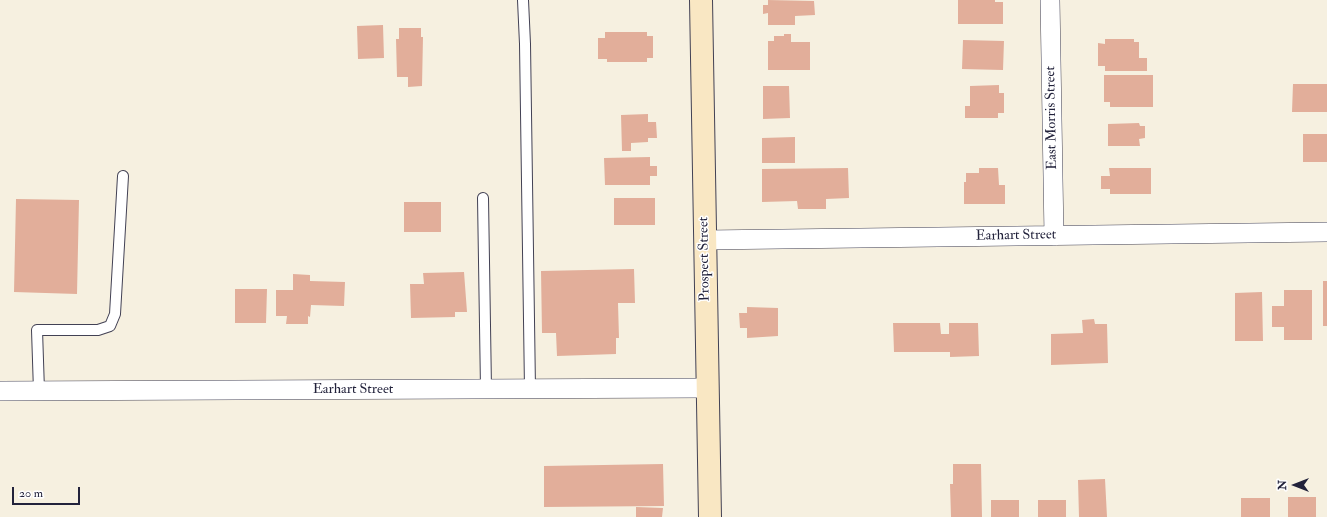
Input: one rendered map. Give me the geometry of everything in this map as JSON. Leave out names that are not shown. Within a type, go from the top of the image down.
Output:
[{"type":"main road","name":"Prospect Street","points":[[701,0],[710,517]]},
{"type":"street","name":"East Morris Street","points":[[1050,0],[1054,236]]},
{"type":"street","name":"Earhart Street","points":[[705,240],[1327,232]]},
{"type":"street","name":"Earhart Street","points":[[0,391],[707,388]]},
{"type":"lane","points":[[523,0],[525,44],[530,389]]},
{"type":"lane","points":[[39,391],[37,330],[98,330],[110,326],[115,314],[123,176]]},
{"type":"lane","points":[[483,198],[486,389]]},
{"type":"building","points":[[768,0],[814,1],[815,15],[795,16],[795,25],[768,25],[768,13],[763,14],[763,5],[768,5]]},
{"type":"building","points":[[958,0],[995,0],[995,2],[1003,2],[1003,24],[958,24]]},
{"type":"building","points":[[383,25],[384,58],[358,59],[357,26]]},
{"type":"building","points":[[399,28],[421,28],[421,37],[423,37],[422,86],[408,87],[408,77],[397,77],[396,39],[399,39]]},
{"type":"building","points":[[605,32],[647,32],[647,36],[653,36],[653,58],[647,58],[647,62],[607,62],[607,59],[598,59],[598,38],[605,38]]},
{"type":"building","points":[[784,34],[791,34],[791,42],[810,42],[810,70],[768,70],[768,41],[774,41],[774,36],[784,36]]},
{"type":"building","points":[[1105,39],[1134,39],[1134,42],[1139,42],[1139,58],[1147,58],[1147,71],[1105,71],[1105,66],[1098,66],[1098,43],[1105,44]]},
{"type":"building","points":[[963,40],[1004,41],[1003,70],[962,69]]},
{"type":"building","points":[[1104,75],[1153,75],[1153,107],[1110,107],[1110,102],[1104,102]]},
{"type":"building","points":[[1293,84],[1327,84],[1327,112],[1292,112]]},
{"type":"building","points":[[999,85],[999,93],[1004,93],[1004,113],[998,113],[998,118],[965,118],[965,106],[970,106],[970,86]]},
{"type":"building","points":[[763,86],[789,86],[790,118],[763,119]]},
{"type":"building","points":[[648,114],[648,122],[656,122],[657,138],[648,138],[648,142],[631,143],[631,151],[622,151],[621,115]]},
{"type":"building","points":[[1139,123],[1140,126],[1145,126],[1145,138],[1139,139],[1140,146],[1108,146],[1108,124]]},
{"type":"building","points":[[1303,134],[1327,134],[1327,162],[1303,162]]},
{"type":"building","points":[[795,137],[795,163],[762,163],[762,138]]},
{"type":"building","points":[[650,157],[650,166],[657,166],[657,176],[650,176],[650,185],[605,185],[604,158]]},
{"type":"building","points":[[848,168],[849,198],[826,199],[826,209],[798,209],[797,201],[762,202],[762,169]]},
{"type":"building","points":[[979,168],[998,168],[999,185],[1005,185],[1005,204],[964,204],[964,182],[966,182],[966,173],[979,173]]},
{"type":"building","points":[[1109,168],[1151,168],[1151,194],[1110,194],[1110,189],[1101,189],[1101,176],[1110,176]]},
{"type":"building","points":[[614,198],[655,198],[655,225],[614,225]]},
{"type":"building","points":[[16,199],[79,200],[77,294],[14,292]]},
{"type":"building","points":[[404,202],[441,202],[441,232],[404,232]]},
{"type":"building","points":[[634,269],[635,303],[618,303],[619,338],[616,338],[616,354],[557,356],[556,333],[542,333],[541,271]]},
{"type":"building","points":[[464,272],[467,312],[455,312],[455,317],[411,318],[410,284],[424,284],[423,273]]},
{"type":"building","points":[[293,274],[310,275],[310,281],[345,282],[344,306],[311,305],[310,317],[308,316],[308,324],[286,324],[287,316],[276,316],[276,290],[293,290]]},
{"type":"building","points":[[1323,281],[1327,281],[1327,326],[1323,326]]},
{"type":"building","points":[[235,289],[267,289],[266,323],[235,323]]},
{"type":"building","points":[[1284,290],[1312,290],[1312,340],[1284,340],[1284,327],[1272,327],[1272,306],[1284,306]]},
{"type":"building","points":[[1262,292],[1263,341],[1235,341],[1235,293]]},
{"type":"building","points":[[747,307],[778,308],[778,336],[747,338],[747,328],[740,328],[739,313],[747,313]]},
{"type":"building","points":[[1094,319],[1095,324],[1107,324],[1108,363],[1051,365],[1051,334],[1083,333],[1082,320]]},
{"type":"building","points":[[893,323],[940,323],[941,334],[949,334],[949,323],[978,323],[979,356],[950,357],[950,352],[894,352]]},
{"type":"building","points":[[663,464],[664,506],[544,507],[544,466]]},
{"type":"building","points":[[953,464],[981,464],[982,517],[951,517],[950,484],[953,484]]},
{"type":"building","points":[[1105,479],[1107,517],[1079,517],[1078,480]]},
{"type":"building","points":[[1288,497],[1316,497],[1316,517],[1288,517]]},
{"type":"building","points":[[1241,498],[1270,498],[1270,517],[1241,517]]},
{"type":"building","points":[[991,500],[1019,500],[1019,517],[991,517]]},
{"type":"building","points":[[1038,500],[1066,500],[1066,517],[1038,517]]},
{"type":"building","points":[[636,507],[663,508],[662,517],[636,517]]}]
